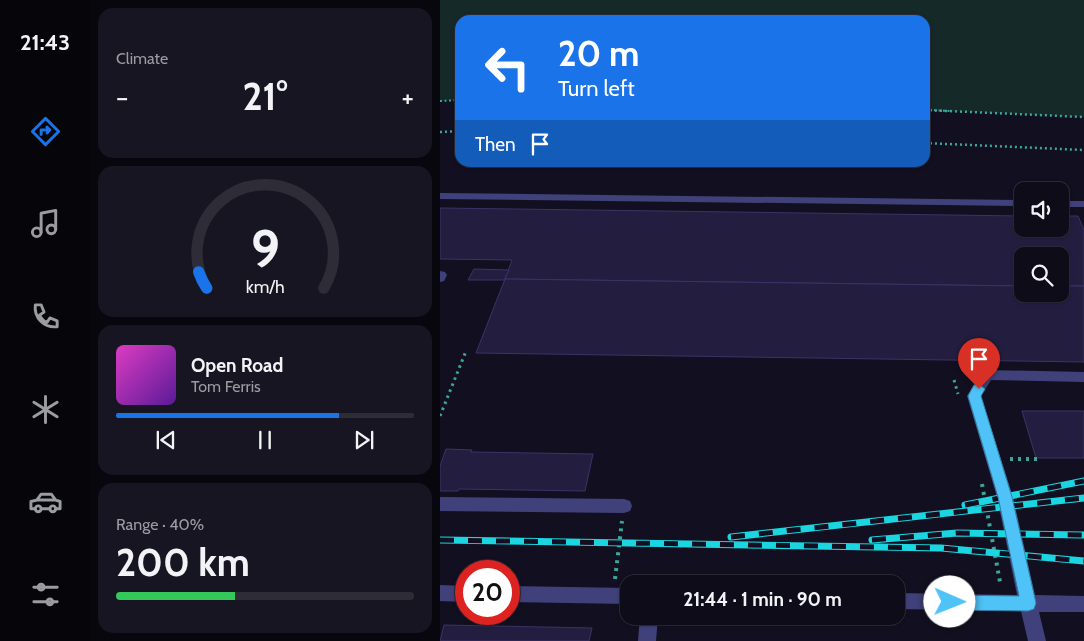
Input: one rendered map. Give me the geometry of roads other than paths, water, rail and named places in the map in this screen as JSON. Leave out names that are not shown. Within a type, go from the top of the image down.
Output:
[{"type":"lane","points":[[440,196],[1014,203]]},
{"type":"lane","points":[[1069,204],[1084,204]]},
{"type":"lane","points":[[1037,641],[1005,497],[974,396],[987,375],[1084,376]]},
{"type":"lane","points":[[440,504],[624,506]]},
{"type":"lane","points":[[440,593],[455,594]]},
{"type":"lane","points":[[520,594],[620,596]]},
{"type":"lane","points":[[905,601],[1084,604]]},
{"type":"lane","points":[[647,641],[648,625]]},
{"type":"railway","points":[[965,505],[1084,481]]},
{"type":"railway","points":[[731,537],[1084,498]]},
{"type":"railway","points":[[872,540],[957,533],[1084,535]]},
{"type":"railway","points":[[440,540],[941,548],[1084,561]]}]
